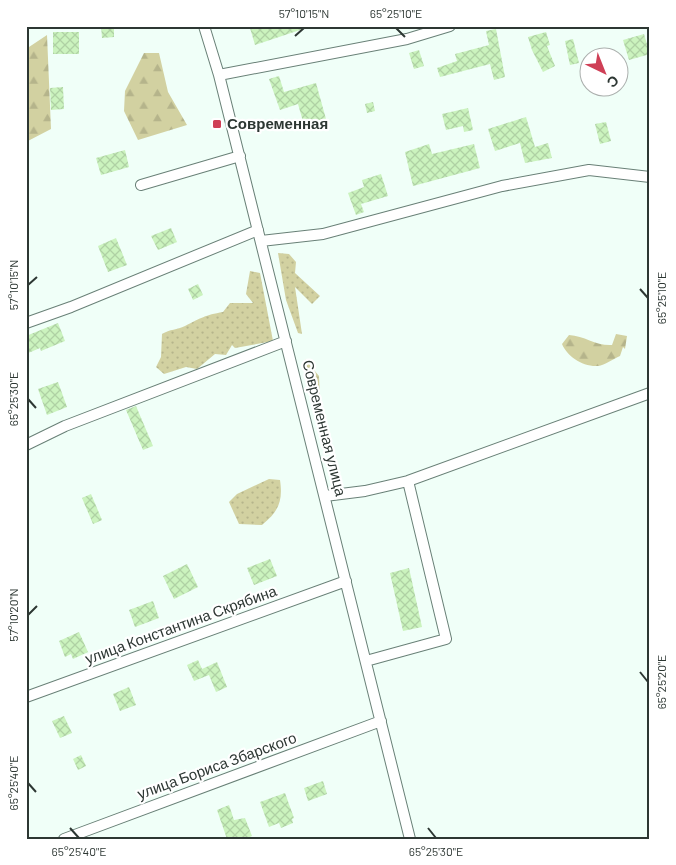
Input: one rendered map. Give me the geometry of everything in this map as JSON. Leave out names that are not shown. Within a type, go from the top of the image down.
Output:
[{"type":"street","name":"Современная улица","points":[[204,26],[240,156],[410,839]]},
{"type":"street","points":[[219,75],[407,40],[450,26]]},
{"type":"street","points":[[141,185],[240,156]]},
{"type":"street","points":[[261,241],[323,234],[502,186],[589,170],[650,177]]},
{"type":"street","points":[[26,323],[71,307],[258,230]]},
{"type":"street","points":[[26,445],[65,426],[286,341]]},
{"type":"street","points":[[325,496],[365,491],[408,481],[650,393]]},
{"type":"street","points":[[366,661],[446,639],[408,481]]},
{"type":"street","name":"улица Константина Скрябина","points":[[26,697],[346,581]]},
{"type":"street","name":"улица Бориса Збарского","points":[[64,839],[381,721]]},
{"type":"green space","points":[[47,35],[51,129],[26,142],[26,49]]},
{"type":"green space","points":[[144,53],[159,53],[168,92],[187,125],[138,140],[124,111],[125,91]]},
{"type":"green space","points":[[278,253],[289,254],[296,262],[295,273],[320,296],[312,304],[295,287],[302,334],[298,333],[286,300]]},
{"type":"green space","points":[[250,271],[260,273],[273,341],[235,348],[232,345],[226,355],[215,354],[197,369],[186,367],[164,374],[156,367],[161,357],[162,334],[207,316],[223,312],[230,303],[253,303],[246,294]]},
{"type":"green space","points":[[616,334],[627,336],[625,349],[623,347],[620,356],[598,366],[586,365],[576,360],[567,353],[562,344],[569,335],[601,344],[612,345]]},
{"type":"green space","points":[[305,359],[319,376],[320,399],[312,391],[307,381]]},
{"type":"green space","points":[[269,479],[280,480],[281,494],[276,510],[262,525],[239,524],[229,502],[237,494]]},
{"type":"building","points":[[101,26],[114,26],[114,37],[102,38]]},
{"type":"building","points":[[258,26],[303,26],[303,29],[255,45],[250,28]]},
{"type":"building","points":[[496,29],[505,77],[494,80],[490,64],[440,77],[437,68],[457,61],[455,54],[489,45],[486,31]]},
{"type":"building","points":[[53,32],[79,32],[79,54],[53,54]]},
{"type":"building","points":[[546,32],[550,45],[547,46],[555,66],[543,72],[528,37]]},
{"type":"building","points":[[644,34],[650,54],[629,60],[628,48],[625,48],[623,40]]},
{"type":"building","points":[[573,39],[578,63],[570,65],[565,41]]},
{"type":"building","points":[[419,50],[424,66],[414,69],[409,53]]},
{"type":"building","points":[[279,76],[284,92],[316,83],[326,119],[304,125],[298,104],[280,110],[269,79]]},
{"type":"building","points":[[63,87],[64,109],[51,110],[50,88]]},
{"type":"building","points":[[373,102],[375,111],[367,113],[365,104]]},
{"type":"building","points":[[468,108],[473,130],[464,132],[463,126],[446,130],[442,114]]},
{"type":"building","points":[[526,117],[535,147],[548,143],[552,158],[525,163],[520,143],[495,151],[488,129]]},
{"type":"building","points":[[606,122],[611,141],[600,144],[595,124]]},
{"type":"building","points":[[429,144],[432,154],[474,144],[480,168],[413,186],[405,152]]},
{"type":"building","points":[[125,150],[129,167],[101,175],[96,158]]},
{"type":"building","points":[[381,174],[388,196],[361,204],[364,212],[356,215],[348,193],[364,187],[362,180]]},
{"type":"building","points":[[171,228],[177,242],[158,250],[151,236]]},
{"type":"building","points":[[116,238],[127,265],[108,272],[98,246]]},
{"type":"building","points":[[198,284],[203,295],[193,300],[188,289]]},
{"type":"building","points":[[58,323],[65,341],[41,351],[40,348],[26,354],[26,336]]},
{"type":"building","points":[[58,382],[67,407],[47,415],[38,389]]},
{"type":"building","points":[[136,406],[153,446],[143,450],[126,410]]},
{"type":"building","points":[[91,494],[102,520],[93,524],[82,498]]},
{"type":"building","points":[[270,559],[277,576],[254,585],[247,568]]},
{"type":"building","points":[[187,564],[198,587],[174,599],[163,576]]},
{"type":"building","points":[[409,568],[422,627],[403,631],[390,573]]},
{"type":"building","points":[[153,601],[159,618],[135,627],[129,610]]},
{"type":"building","points":[[79,632],[88,652],[73,659],[71,654],[65,657],[59,641]]},
{"type":"building","points":[[198,660],[202,669],[217,662],[227,687],[216,692],[209,675],[194,681],[187,665]]},
{"type":"building","points":[[129,687],[136,705],[120,711],[113,694]]},
{"type":"building","points":[[64,716],[72,733],[60,738],[52,721]]},
{"type":"building","points":[[81,755],[86,766],[78,770],[73,759]]},
{"type":"building","points":[[323,781],[327,794],[308,801],[304,788]]},
{"type":"building","points":[[285,793],[294,818],[292,819],[293,823],[281,828],[279,823],[269,827],[260,802]]},
{"type":"building","points":[[229,805],[234,820],[245,818],[252,836],[245,839],[227,839],[217,810]]},
{"type":"place","name":"Современная","points":[[217,124]]}]
